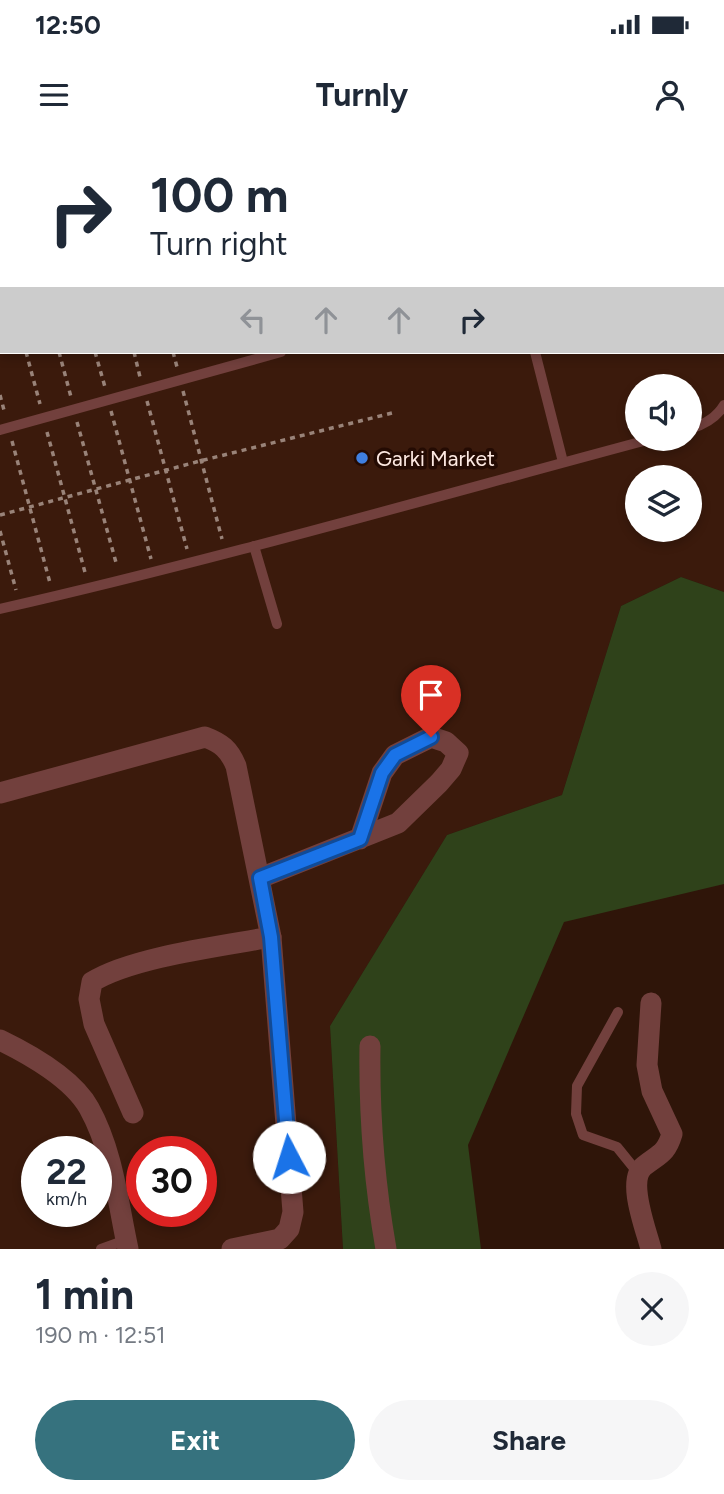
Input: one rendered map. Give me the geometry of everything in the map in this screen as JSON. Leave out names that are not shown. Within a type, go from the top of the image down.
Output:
[{"type":"street","points":[[0,793],[205,737],[218,742],[230,752],[236,766],[271,937],[293,1212],[289,1229],[280,1239],[232,1249]]},
{"type":"street","points":[[260,878],[360,839],[398,823],[451,769],[458,753],[446,742],[431,737],[395,755],[382,773],[360,839]]},
{"type":"street","points":[[133,1113],[94,1024],[89,999],[92,982],[105,974],[157,959],[271,937]]},
{"type":"street","points":[[651,1003],[648,1065],[652,1091],[672,1134],[668,1146],[658,1158],[645,1166],[637,1180],[651,1249]]},
{"type":"street","points":[[0,1040],[27,1053],[61,1077],[89,1107],[108,1156],[127,1245]]},
{"type":"street","points":[[370,1046],[376,1194],[386,1249]]},
{"type":"lane","points":[[4,429],[274,354]]},
{"type":"lane","points":[[536,354],[563,463]]},
{"type":"lane","points":[[702,425],[720,412],[724,405]]},
{"type":"lane","points":[[0,609],[120,581],[625,446]]},
{"type":"lane","points":[[254,546],[276,624]]},
{"type":"lane","points":[[618,1012],[577,1086],[576,1114],[583,1135],[617,1147],[637,1180]]},
{"type":"lane","points":[[101,1249],[127,1245]]},
{"type":"path","points":[[27,354],[89,589]]},
{"type":"path","points":[[60,354],[120,581]]},
{"type":"path","points":[[96,354],[154,572]]},
{"type":"path","points":[[135,354],[190,562]]},
{"type":"path","points":[[174,354],[226,553]]},
{"type":"path","points":[[0,395],[4,429],[30,507],[54,597]]},
{"type":"path","points":[[0,515],[396,412]]},
{"type":"path","points":[[0,531],[19,605]]},
{"type":"shaded area","points":[[0,354],[724,354],[724,592],[681,577],[621,606],[562,795],[447,835],[330,1026],[343,1249],[0,1249]]},
{"type":"green space","points":[[681,577],[724,592],[724,884],[564,922],[468,1145],[481,1249],[343,1249],[330,1026],[447,835],[562,795],[621,606]]},
{"type":"place","name":"Garki Market","points":[[362,458]]},
{"type":"route","points":[[289,1157],[271,937],[260,878],[360,839],[382,773],[395,755],[431,737]]}]
